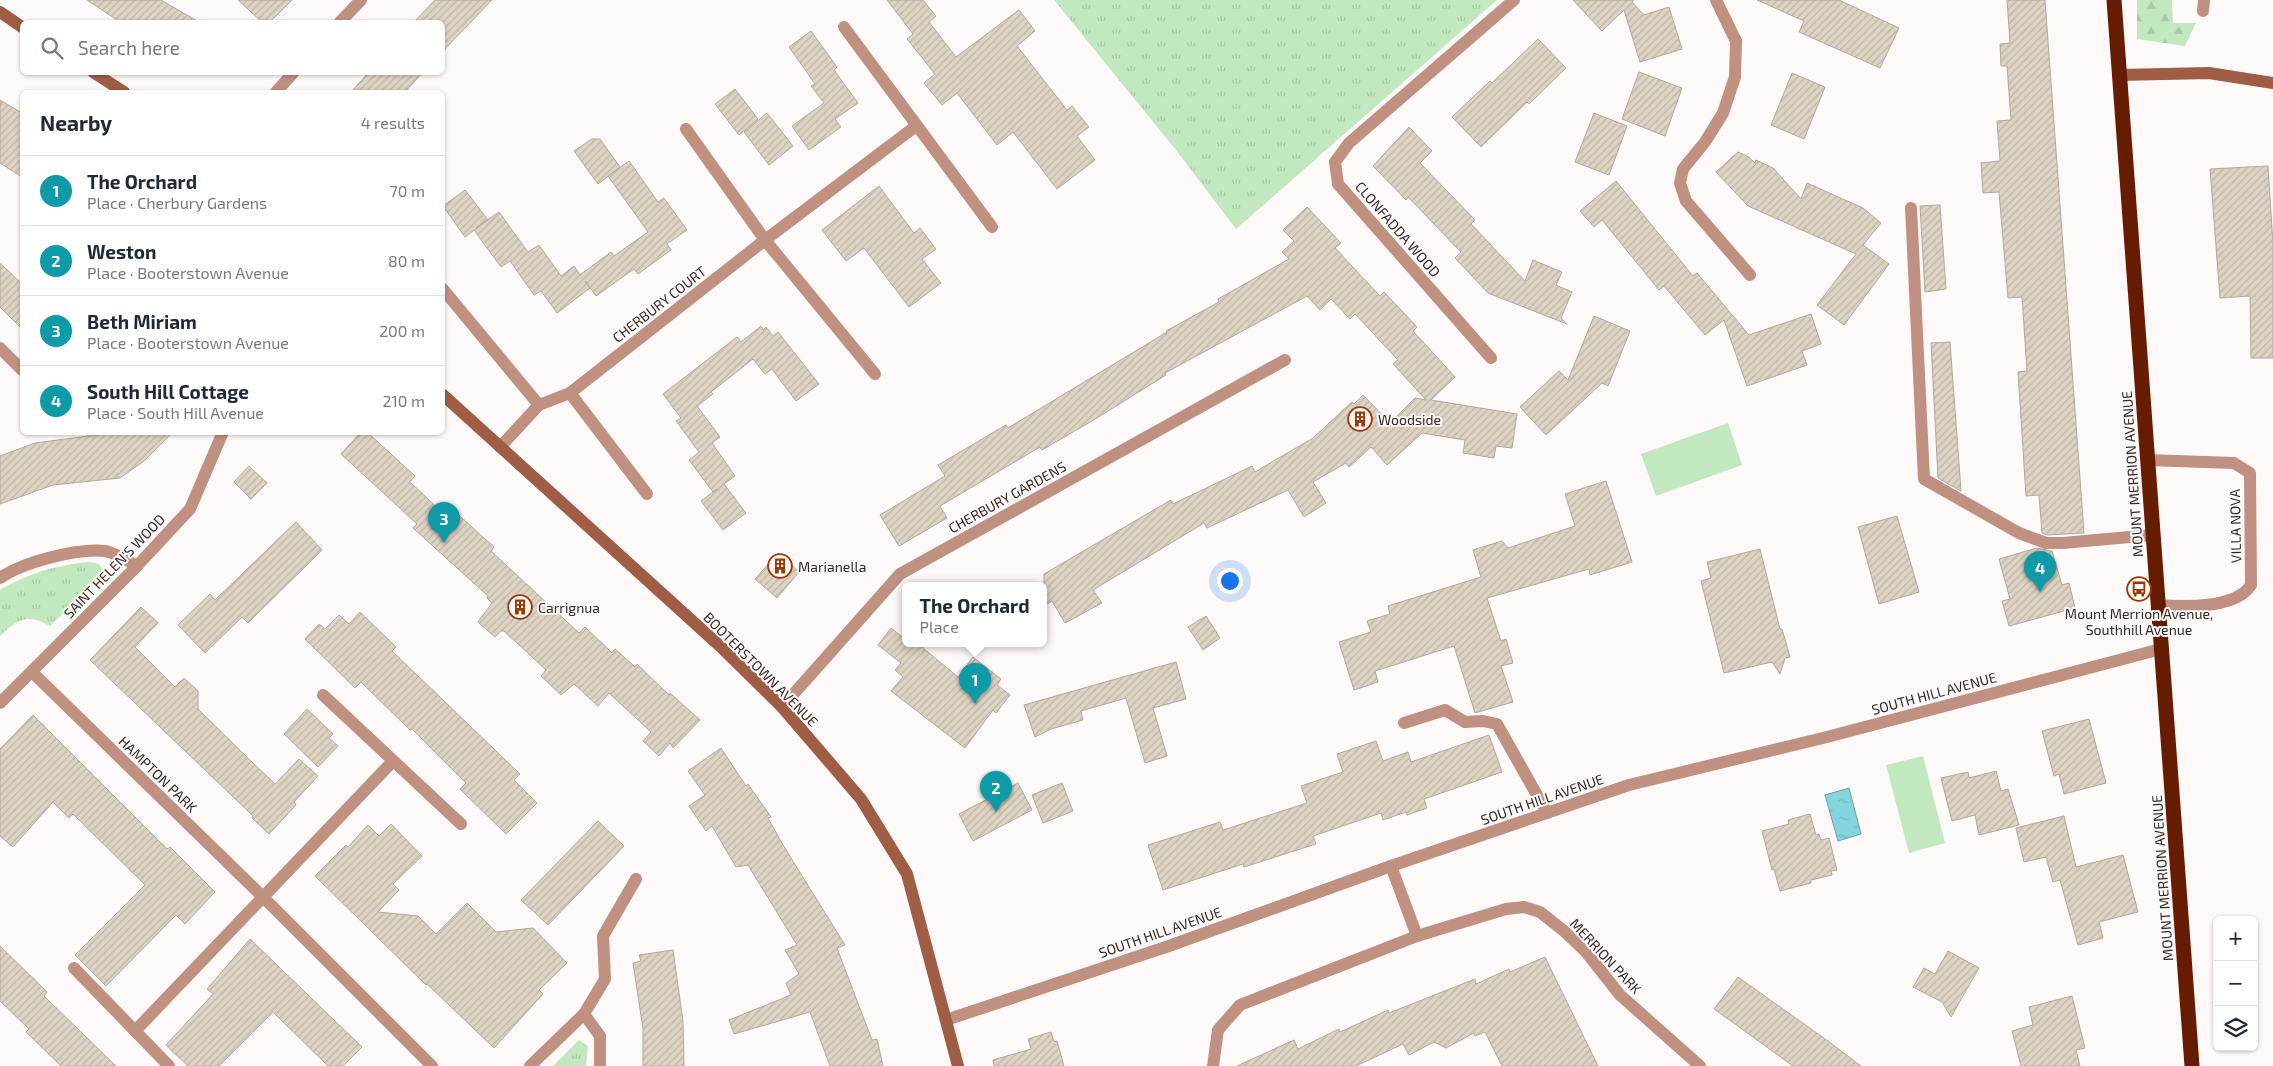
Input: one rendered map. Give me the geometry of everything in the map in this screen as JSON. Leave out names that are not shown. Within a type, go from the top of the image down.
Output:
[{"type":"highway","name":"MOUNT MERRION AVENUE","points":[[2114,0],[2192,1066]]},
{"type":"street","points":[[342,20],[361,0]]},
{"type":"street","name":"CLONFADDA WOOD","points":[[1491,358],[1338,184],[1335,162],[1349,142],[1514,0]]},
{"type":"street","points":[[1716,0],[1736,41],[1734,77],[1723,114],[1705,142],[1683,169],[1680,183],[1686,201],[1750,275]]},
{"type":"street","points":[[0,12],[20,26]]},
{"type":"street","points":[[844,27],[992,227]]},
{"type":"street","points":[[2119,75],[2209,73],[2273,83]]},
{"type":"street","points":[[98,75],[121,90]]},
{"type":"street","points":[[278,90],[291,75]]},
{"type":"street","name":"CHERBURY COURT","points":[[500,446],[539,405],[570,393],[765,240],[916,126]]},
{"type":"street","points":[[686,129],[765,240],[875,374]]},
{"type":"street","points":[[1911,208],[1924,479],[2019,533],[2046,543],[2152,535]]},
{"type":"street","points":[[445,292],[539,405]]},
{"type":"street","points":[[0,348],[20,368]]},
{"type":"street","name":"CHERBURY GARDENS","points":[[782,707],[900,574],[1285,360]]},
{"type":"street","points":[[570,393],[647,494]]},
{"type":"street","name":"BOOTERSTOWN AVENUE","points":[[445,397],[721,647],[782,707],[861,799],[907,874],[958,1066]]},
{"type":"street","name":"SAINT HELEN'S WOOD","points":[[0,703],[137,566],[190,509],[222,435]]},
{"type":"street","name":"VILLA NOVA","points":[[2147,460],[2234,463],[2250,473],[2251,585],[2247,592],[2238,598],[2187,607],[2158,605]]},
{"type":"street","points":[[0,578],[10,571],[60,555],[106,551],[137,566]]},
{"type":"street","name":"SOUTH HILL AVENUE","points":[[946,1020],[1166,947],[1391,866],[1629,785],[1837,734],[2161,649]]},
{"type":"street","name":"HAMPTON PARK","points":[[32,672],[263,897],[432,1066]]},
{"type":"street","points":[[323,695],[461,824]]},
{"type":"street","points":[[1404,723],[1445,710],[1465,722],[1483,721],[1497,724],[1547,813]]},
{"type":"street","points":[[135,1031],[394,761]]},
{"type":"street","points":[[1391,866],[1418,936]]},
{"type":"street","points":[[530,1066],[584,1014],[605,979],[603,936],[636,880]]},
{"type":"street","name":"MERRION PARK","points":[[1213,1066],[1218,1030],[1240,1005],[1271,991],[1418,936],[1506,909],[1524,907],[1540,912],[1586,952],[1620,995],[1700,1066]]},
{"type":"street","points":[[74,968],[169,1066]]},
{"type":"street","points":[[584,1014],[600,1036],[600,1066]]},
{"type":"green space","points":[[1054,0],[1497,0],[1236,229],[1176,150]]},
{"type":"green space","points":[[2137,0],[2172,0],[2173,23],[2196,23],[2185,46],[2137,39]]},
{"type":"green space","points":[[1728,423],[1742,465],[1656,496],[1641,454]]},
{"type":"green space","points":[[89,562],[100,565],[103,571],[101,577],[50,626],[35,620],[23,620],[12,625],[0,636],[0,590],[21,579],[43,571]]},
{"type":"green space","points":[[1923,756],[1945,843],[1909,853],[1886,765]]},
{"type":"green space","points":[[579,1040],[588,1046],[586,1066],[553,1066]]},
{"type":"water","points":[[1849,788],[1861,834],[1838,841],[1825,795]]},
{"type":"building","points":[[87,0],[161,0],[196,20],[117,20]]},
{"type":"building","points":[[238,0],[292,0],[272,20],[260,20]]},
{"type":"building","points":[[435,0],[492,0],[445,49],[445,20],[416,20]]},
{"type":"building","points":[[887,0],[923,0],[936,16],[929,22],[956,57],[1019,10],[1035,31],[1017,46],[1067,110],[1072,106],[1089,127],[1077,136],[1095,160],[1057,189],[1013,132],[997,145],[957,93],[942,105],[924,83],[935,74],[907,39],[913,34]]},
{"type":"building","points":[[1573,0],[1634,0],[1632,2],[1644,15],[1669,7],[1682,49],[1640,62],[1624,10],[1602,31]]},
{"type":"building","points":[[1757,0],[1839,0],[1899,28],[1880,68],[1799,32],[1804,21]]},
{"type":"building","points":[[2007,0],[2045,0],[2084,533],[2047,535],[2042,533],[2039,495],[2026,496],[2018,372],[2027,371],[2022,297],[2008,298],[1999,192],[1983,193],[1981,163],[2000,161],[1997,121],[2011,120],[2007,66],[2001,66],[2000,44],[2010,43]]},
{"type":"building","points":[[811,31],[837,67],[834,70],[858,103],[835,119],[841,127],[809,150],[792,126],[824,103],[811,86],[815,84],[789,47]]},
{"type":"building","points":[[1538,39],[1566,68],[1529,104],[1527,102],[1481,147],[1452,117],[1490,81],[1492,83]]},
{"type":"building","points":[[1639,72],[1682,88],[1665,136],[1622,119]]},
{"type":"building","points":[[1792,73],[1825,87],[1804,139],[1771,125]]},
{"type":"building","points":[[366,75],[420,75],[407,90],[353,90]]},
{"type":"building","points":[[735,89],[758,119],[739,135],[715,104]]},
{"type":"building","points":[[0,100],[20,112],[20,176],[0,163]]},
{"type":"building","points":[[767,113],[793,146],[769,165],[744,132]]},
{"type":"building","points":[[1594,113],[1627,126],[1609,175],[1575,162]]},
{"type":"building","points":[[1409,127],[1432,151],[1420,163],[1475,220],[1471,224],[1525,281],[1533,260],[1562,272],[1556,285],[1572,292],[1561,318],[1567,324],[1488,293],[1455,258],[1461,252],[1408,197],[1406,200],[1373,166]]},
{"type":"building","points":[[592,139],[600,139],[620,167],[598,184],[574,151]]},
{"type":"building","points":[[1738,152],[1749,157],[1755,163],[1756,160],[1773,168],[1801,199],[1807,183],[1863,208],[1881,223],[1863,245],[1889,264],[1844,325],[1817,305],[1856,254],[1748,206],[1716,172]]},
{"type":"building","points":[[629,161],[658,202],[664,198],[687,230],[667,244],[671,250],[638,274],[634,269],[596,296],[585,281],[590,288],[557,313],[541,291],[534,295],[510,261],[501,267],[474,230],[465,237],[445,209],[445,205],[465,190],[488,220],[499,212],[528,252],[539,245],[561,276],[574,266],[580,275],[611,252],[614,256],[648,232],[608,176]]},
{"type":"building","points":[[2268,166],[2273,244],[2273,358],[2251,358],[2250,296],[2220,298],[2210,169]]},
{"type":"building","points":[[1616,181],[1693,276],[1697,273],[1749,335],[1811,314],[1821,344],[1802,351],[1807,365],[1747,386],[1724,320],[1705,335],[1664,286],[1659,290],[1602,220],[1594,227],[1580,211]]},
{"type":"building","points":[[879,186],[914,233],[920,228],[936,249],[922,259],[941,283],[909,307],[864,248],[846,261],[822,230]]},
{"type":"building","points":[[1940,205],[1946,289],[1925,292],[1920,206]]},
{"type":"building","points":[[1307,207],[1341,243],[1335,248],[1380,296],[1384,292],[1417,327],[1413,331],[1455,377],[1431,400],[1517,414],[1512,448],[1496,446],[1494,458],[1463,453],[1465,440],[1422,433],[1387,465],[1371,447],[1349,467],[1346,463],[1313,482],[1326,503],[1304,517],[1288,490],[1207,528],[1204,523],[1093,590],[1102,603],[1065,623],[1052,601],[1047,604],[1047,582],[1044,582],[1044,574],[1171,500],[1173,504],[1252,466],[1255,472],[1313,438],[1352,402],[1354,404],[1363,395],[1390,423],[1415,398],[1426,400],[1393,364],[1398,360],[1355,314],[1350,319],[1331,299],[1320,310],[1307,296],[1165,373],[1166,375],[1092,421],[1042,450],[1040,447],[940,506],[947,518],[899,546],[880,515],[945,476],[938,465],[1006,425],[1008,428],[1166,331],[1219,302],[1218,299],[1289,259],[1282,252],[1294,241],[1283,230]]},
{"type":"building","points":[[0,263],[20,282],[20,327],[0,307]]},
{"type":"building","points":[[1594,316],[1630,331],[1608,386],[1602,383],[1546,435],[1520,407],[1559,371],[1568,380]]},
{"type":"building","points":[[761,326],[763,330],[766,327],[773,336],[778,332],[819,384],[796,401],[772,369],[765,374],[753,359],[711,392],[713,394],[697,406],[720,437],[712,443],[735,476],[724,484],[746,513],[723,530],[701,501],[713,492],[689,460],[699,452],[676,421],[681,418],[663,394],[737,337],[741,342]]},
{"type":"building","points":[[1950,342],[1961,491],[1938,478],[1931,343]]},
{"type":"building","points":[[96,435],[170,435],[144,461],[120,478],[53,485],[0,504],[0,456],[35,443]]},
{"type":"building","points":[[358,435],[370,435],[415,476],[410,482],[445,515],[451,508],[494,547],[491,551],[579,633],[585,627],[612,653],[615,649],[635,667],[637,664],[669,695],[670,693],[700,720],[673,748],[670,743],[659,756],[643,741],[651,732],[609,693],[598,706],[574,684],[561,695],[541,676],[546,670],[504,631],[501,631],[495,637],[478,622],[492,603],[487,598],[488,596],[413,528],[417,524],[341,454]]},
{"type":"building","points":[[249,466],[267,483],[251,499],[234,482]]},
{"type":"building","points":[[1606,481],[1632,562],[1590,575],[1589,569],[1487,598],[1501,641],[1506,639],[1513,663],[1501,666],[1513,702],[1475,713],[1454,646],[1375,671],[1378,682],[1354,690],[1339,642],[1371,632],[1367,621],[1390,614],[1388,606],[1481,577],[1473,550],[1502,541],[1508,548],[1575,526],[1565,494]]},
{"type":"building","points":[[1897,516],[1919,592],[1879,604],[1858,527]]},
{"type":"building","points":[[296,522],[322,550],[248,623],[242,617],[205,653],[178,625],[210,594],[215,600]]},
{"type":"building","points":[[2037,548],[2052,551],[2062,585],[2069,583],[2075,608],[2009,626],[2002,601],[2010,599],[1999,559]]},
{"type":"building","points":[[1760,549],[1780,629],[1782,629],[1790,657],[1785,658],[1780,674],[1772,662],[1724,673],[1701,581],[1711,578],[1707,562]]},
{"type":"building","name":"Marianella","points":[[778,553],[799,572],[777,598],[755,579]]},
{"type":"building","points":[[141,607],[158,623],[135,647],[175,687],[184,678],[198,691],[198,709],[275,784],[299,759],[318,776],[294,802],[296,805],[269,834],[252,818],[253,816],[90,660]]},
{"type":"building","points":[[360,612],[396,647],[392,651],[520,774],[514,780],[537,803],[506,834],[460,789],[466,783],[412,729],[410,730],[361,682],[355,688],[305,639],[319,624],[325,629],[339,615],[349,624]]},
{"type":"building","points":[[1206,616],[1220,638],[1203,650],[1188,627]]},
{"type":"building","points":[[891,628],[902,637],[902,647],[922,647],[958,677],[973,657],[1001,679],[997,685],[1010,695],[996,713],[993,710],[965,748],[891,691],[903,677],[895,670],[901,663],[878,645]]},
{"type":"building","points":[[1176,662],[1186,699],[1153,708],[1167,756],[1145,763],[1126,698],[1081,711],[1083,720],[1051,729],[1035,737],[1024,705]]},
{"type":"building","points":[[307,709],[333,734],[329,738],[338,746],[318,767],[284,734]]},
{"type":"building","points":[[33,715],[167,849],[170,847],[215,892],[185,924],[176,915],[106,986],[75,955],[145,885],[73,814],[69,818],[53,802],[13,847],[0,836],[0,749]]},
{"type":"building","points":[[2089,719],[2106,783],[2064,794],[2059,774],[2054,776],[2042,731]]},
{"type":"building","points":[[1489,735],[1502,772],[1424,799],[1427,808],[1407,815],[1406,812],[1383,820],[1381,813],[1313,836],[1316,844],[1244,867],[1243,864],[1163,890],[1148,845],[1220,822],[1223,830],[1307,803],[1301,786],[1343,772],[1337,754],[1376,741],[1383,761],[1408,752],[1411,762]]},
{"type":"building","points":[[721,748],[746,786],[748,784],[771,817],[768,818],[783,845],[845,945],[837,948],[872,1040],[877,1039],[883,1066],[830,1066],[810,1012],[734,1034],[729,1020],[791,995],[786,983],[799,974],[785,950],[797,945],[748,865],[736,867],[712,826],[706,831],[689,806],[705,795],[688,771]]},
{"type":"building","points":[[1996,771],[2001,791],[2008,789],[2019,825],[1979,835],[1975,815],[1952,821],[1941,778],[1968,772],[1969,778]]},
{"type":"building","points":[[1018,783],[1032,810],[973,841],[959,814]]},
{"type":"building","points":[[1062,783],[1073,811],[1043,823],[1032,795]]},
{"type":"building","points":[[1810,814],[1816,835],[1819,834],[1821,840],[1829,838],[1837,870],[1831,871],[1832,875],[1811,880],[1811,883],[1780,891],[1774,869],[1772,870],[1762,831],[1789,824],[1788,820]]},
{"type":"building","points":[[2064,816],[2076,867],[2123,855],[2138,912],[2099,922],[2103,938],[2078,945],[2060,880],[2053,882],[2046,857],[2024,862],[2016,828]]},
{"type":"building","points":[[598,821],[624,846],[548,925],[521,900]]},
{"type":"building","points":[[391,824],[422,856],[393,884],[399,890],[378,912],[418,916],[436,934],[467,903],[496,932],[533,928],[567,963],[539,990],[543,994],[494,1048],[426,985],[315,876],[346,845],[348,847],[368,825],[379,836]]},
{"type":"building","points":[[250,939],[362,1047],[343,1066],[328,1066],[273,1012],[219,1066],[188,1066],[166,1045],[213,994],[207,989]]},
{"type":"building","points":[[0,946],[47,992],[44,996],[116,1066],[61,1066],[26,1032],[29,1029],[0,1001]]},
{"type":"building","points":[[673,950],[683,1021],[684,1066],[643,1066],[643,1029],[633,963],[641,961],[639,955]]},
{"type":"building","points":[[1948,951],[1979,968],[1951,1017],[1942,1002],[1913,987],[1924,968],[1935,974]]},
{"type":"building","points":[[1545,957],[1598,1066],[1502,1066],[1485,1032],[1475,1036],[1474,1033],[1446,1048],[1434,1042],[1409,1055],[1403,1044],[1356,1066],[1237,1066],[1294,1040],[1298,1049],[1339,1029],[1340,1032],[1388,1010],[1389,1013],[1475,979],[1476,984],[1509,969],[1510,972]]},
{"type":"building","points":[[1738,977],[1861,1066],[1793,1066],[1714,1009]]},
{"type":"building","points":[[2072,996],[2085,1048],[2076,1050],[2080,1066],[2021,1066],[2012,1031],[2033,1025],[2029,1007]]},
{"type":"building","points":[[1051,1032],[1054,1042],[1057,1041],[1064,1066],[994,1066],[993,1060],[1031,1049],[1028,1039]]},
{"type":"place","name":"Woodside","points":[[1360,419]]},
{"type":"place","name":"Beth Miriam","points":[[444,543]]},
{"type":"place","name":"Marianella","points":[[780,566]]},
{"type":"place","name":"Mount Merrion Avenue, Southhill Avenue","points":[[2139,589]]},
{"type":"place","name":"South Hill Cottage","points":[[2040,592]]},
{"type":"place","name":"Carrignua","points":[[520,607]]},
{"type":"place","name":"The Orchard","points":[[975,704]]},
{"type":"place","name":"Weston","points":[[996,812]]}]
